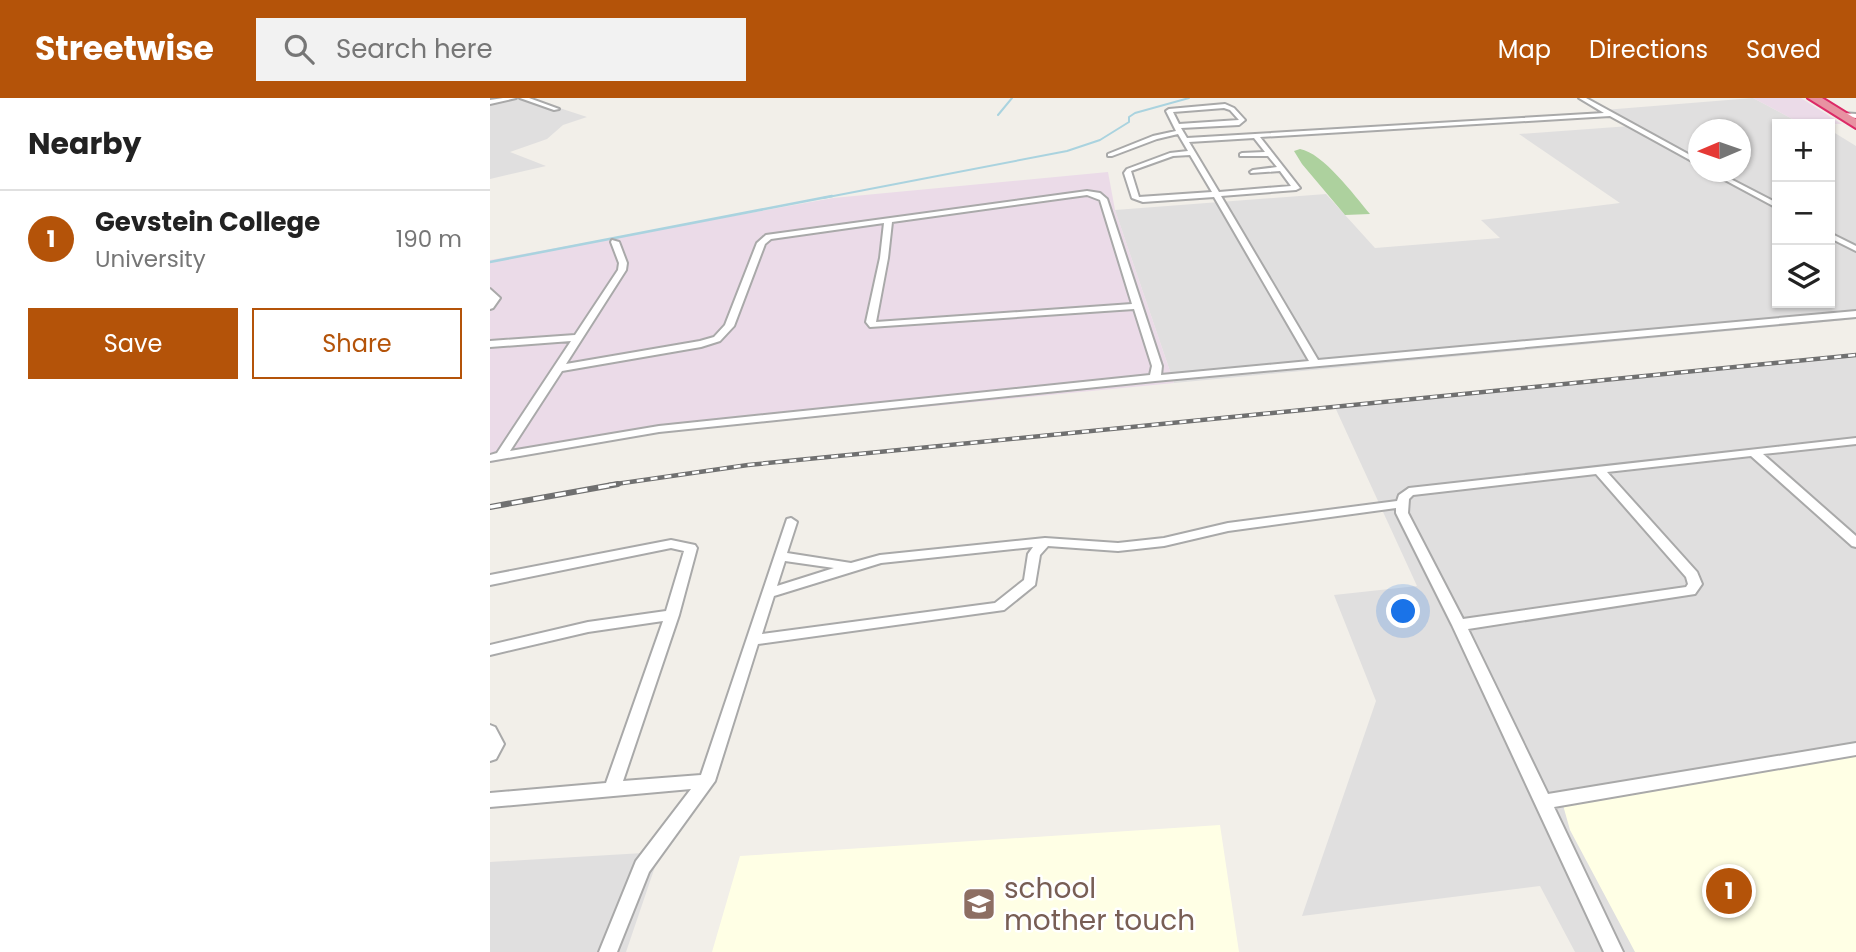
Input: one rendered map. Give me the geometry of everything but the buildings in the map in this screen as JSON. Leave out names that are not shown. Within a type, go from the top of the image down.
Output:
[{"type":"highway","points":[[1814,98],[1852,117]]},
{"type":"highway","points":[[1823,98],[1852,117]]},
{"type":"street","points":[[490,102],[513,98]]},
{"type":"street","points":[[523,98],[556,109]]},
{"type":"street","points":[[1582,98],[1688,157]]},
{"type":"street","points":[[1110,155],[1155,136],[1180,133],[1239,123],[1242,120],[1232,109],[1224,106],[1169,111],[1180,133],[1215,194],[1315,363]]},
{"type":"street","points":[[1180,133],[1255,135],[1611,114]]},
{"type":"street","points":[[1192,153],[1172,154],[1129,170],[1127,173],[1136,198],[1143,200],[1296,188],[1255,135]]},
{"type":"street","points":[[1242,155],[1269,154]]},
{"type":"street","points":[[1253,172],[1280,169]]},
{"type":"street","points":[[1732,182],[1772,203]]},
{"type":"street","points":[[559,368],[717,339],[729,326],[764,239],[778,234],[1080,194],[1097,195],[1103,199],[1157,366],[1154,378]]},
{"type":"street","points":[[888,220],[884,258],[871,322],[873,325],[1139,306]]},
{"type":"street","points":[[1835,238],[1856,249]]},
{"type":"street","points":[[495,457],[559,368],[622,270],[623,263],[615,242]]},
{"type":"street","points":[[490,292],[495,294],[496,298],[490,306]]},
{"type":"street","points":[[495,457],[659,429],[1154,378],[1856,314]]},
{"type":"street","points":[[490,344],[577,338]]},
{"type":"street","points":[[1614,952],[1459,625],[1402,513],[1403,498],[1409,492],[1856,441]]},
{"type":"street","points":[[1755,452],[1856,542]]},
{"type":"street","points":[[1459,625],[1690,591],[1695,584],[1692,575],[1600,471]]},
{"type":"street","points":[[768,593],[880,559],[1045,542],[1118,547],[1164,542],[1228,527],[1401,505]]},
{"type":"street","points":[[608,952],[642,867],[707,781],[791,522]]},
{"type":"street","points":[[753,640],[999,607],[1030,582],[1034,554],[1045,542]]},
{"type":"street","points":[[490,580],[671,544],[691,548],[672,615],[612,789]]},
{"type":"street","points":[[780,556],[855,567]]},
{"type":"street","points":[[490,650],[588,627],[672,615]]},
{"type":"street","points":[[490,731],[496,744],[490,754]]},
{"type":"street","points":[[1544,802],[1856,749]]},
{"type":"street","points":[[490,800],[707,781]]},
{"type":"shaded area","points":[[490,98],[529,98],[587,117],[563,125],[547,139],[510,152],[546,166],[490,179]]},
{"type":"shaded area","points":[[1753,98],[1792,119],[1772,119],[1772,308],[1835,308],[1835,133],[1856,146],[1856,319],[1174,383],[1115,210],[1326,194],[1375,248],[1500,238],[1481,220],[1620,203],[1519,134],[1630,126],[1604,110]]},
{"type":"shaded area","points":[[1753,98],[1801,98],[1834,119],[1792,119]]},
{"type":"shaded area","points":[[1108,172],[1115,210],[1174,383],[653,433],[490,463],[490,260],[833,198]]},
{"type":"shaded area","points":[[1856,357],[1856,952],[1575,952],[1540,886],[1302,916],[1376,701],[1334,595],[1417,586],[1334,405]]},
{"type":"shaded area","points":[[1856,751],[1856,952],[1635,952],[1570,830],[1561,798]]},
{"type":"shaded area","name":"school mother touch","points":[[1220,825],[1239,952],[712,952],[740,856]]},
{"type":"shaded area","points":[[660,852],[626,952],[490,952],[490,862]]},
{"type":"green space","points":[[1300,149],[1309,152],[1328,166],[1370,214],[1345,215],[1302,164],[1294,151]]},
{"type":"waterway","points":[[998,115],[1012,98]]},
{"type":"waterway","points":[[823,198],[1067,151],[1100,140],[1129,122],[1129,117],[1135,113],[1189,98]]},
{"type":"waterway","points":[[490,262],[832,196]]},
{"type":"railway","points":[[609,485],[748,465],[1856,355]]},
{"type":"railway","points":[[490,507],[618,484]]},
{"type":"place","name":"Gevstein College","points":[[1729,891]]},
{"type":"place","name":"school mother touch","points":[[979,904]]}]
